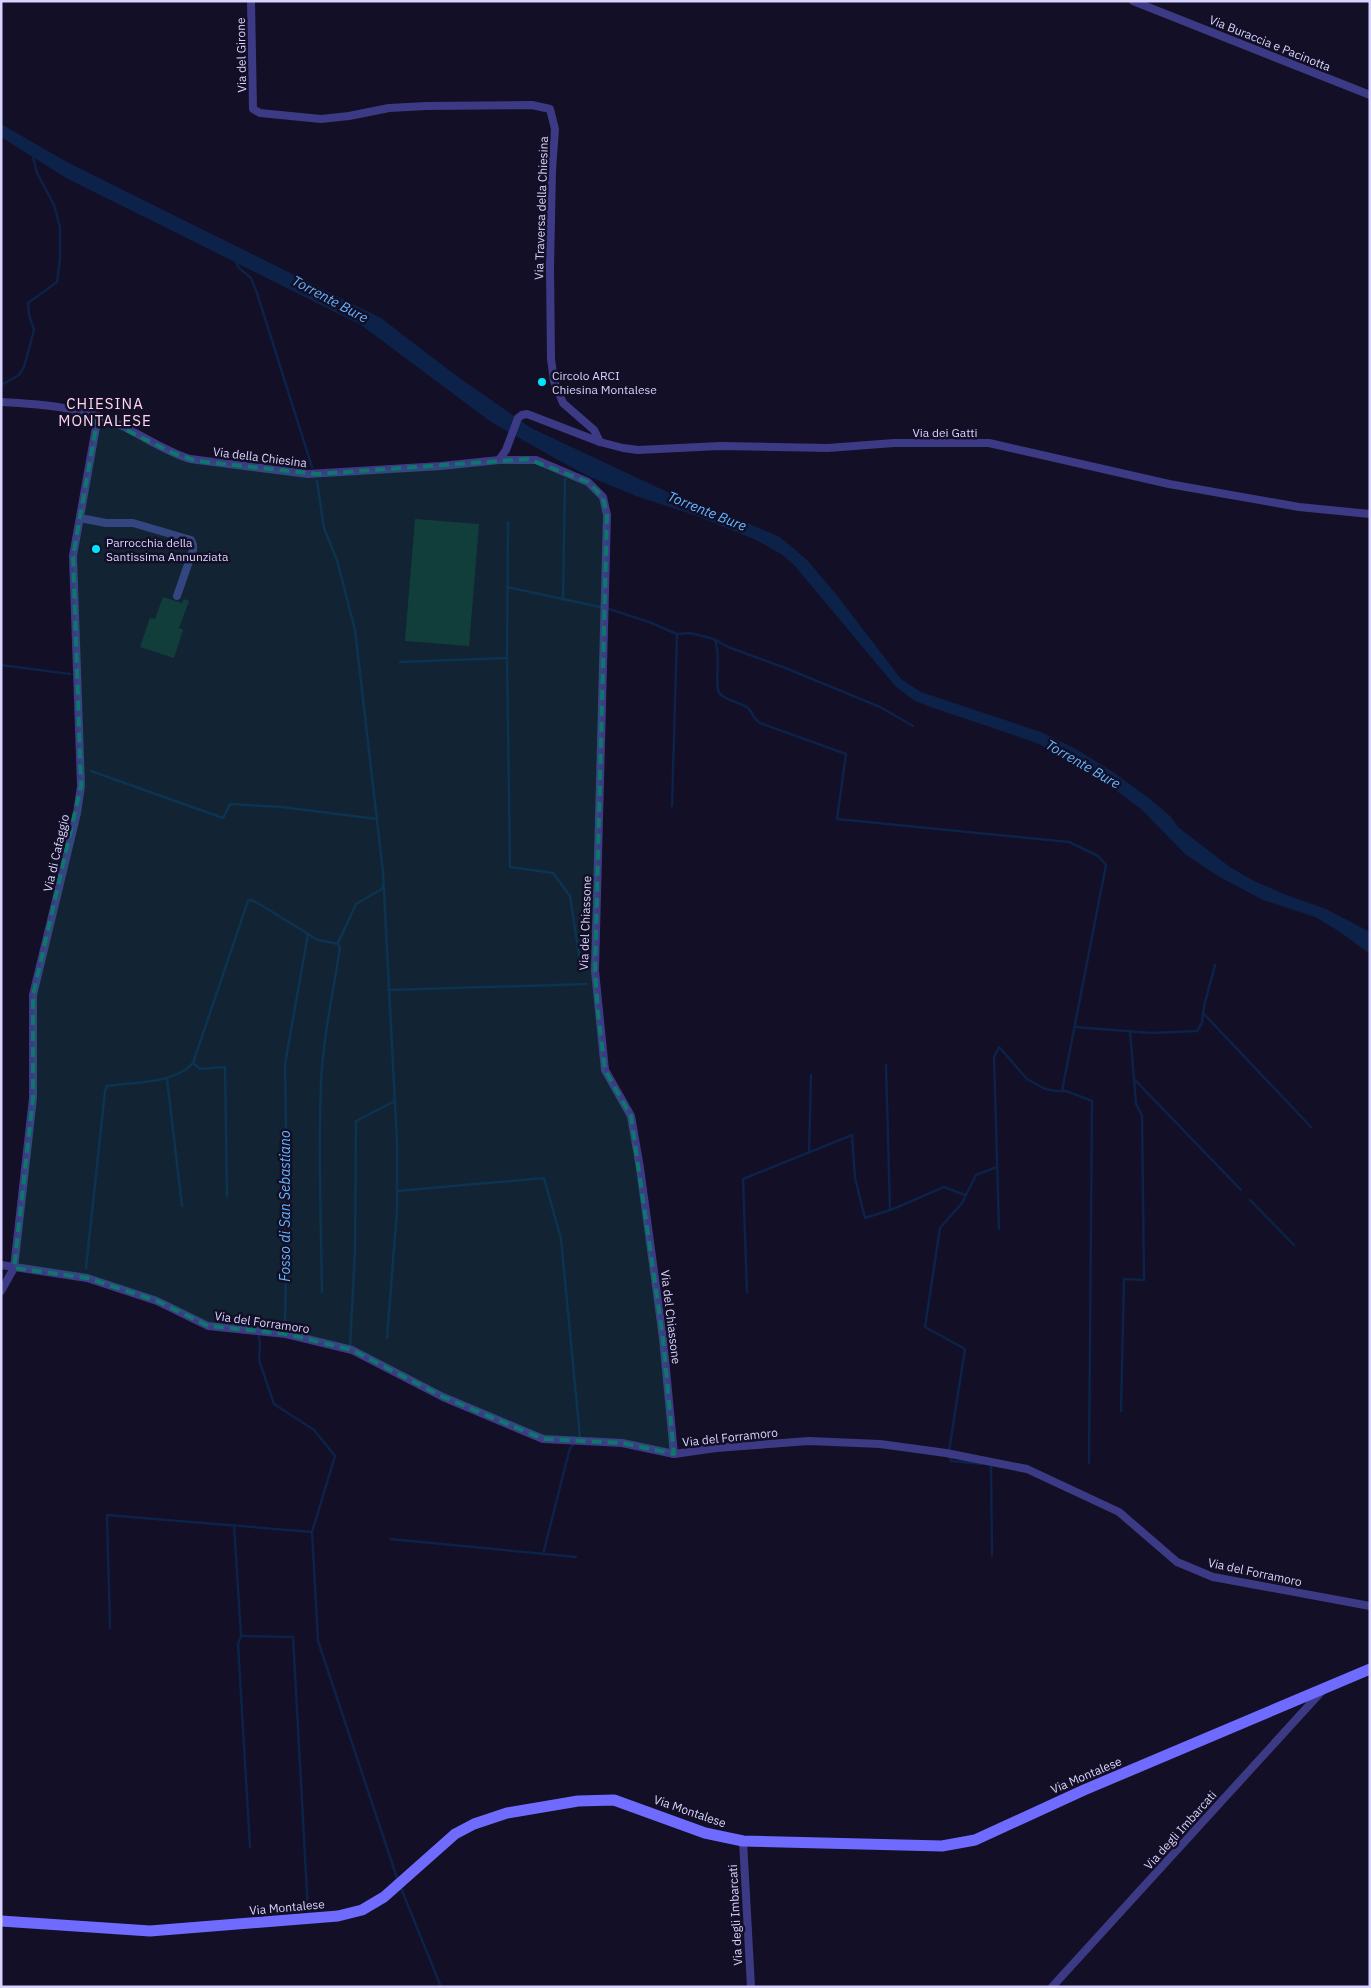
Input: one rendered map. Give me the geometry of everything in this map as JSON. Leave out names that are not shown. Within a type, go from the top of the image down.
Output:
[{"type":"main road","name":"Via Montalese","points":[[1,1921],[150,1932],[338,1916],[362,1910],[384,1897],[455,1834],[474,1824],[507,1813],[578,1801],[614,1800],[705,1833],[743,1841],[942,1846],[975,1840],[1084,1790],[1370,1669]]},
{"type":"street","name":"Via del Girone","points":[[252,1],[253,109]]},
{"type":"street","name":"Via Buraccia e Pacinotta","points":[[1133,1],[1370,95]]},
{"type":"street","name":"Via Traversa della Chiesina","points":[[253,109],[260,113],[321,119],[350,116],[390,108],[426,106],[532,104],[550,109],[555,129],[552,170],[550,267],[550,316],[554,381],[563,403],[594,430],[600,442]]},
{"type":"street","name":"Via della Chiesina","points":[[1,402],[38,404],[98,416],[190,459],[301,473],[317,474],[441,466],[499,460]]},
{"type":"street","name":"Via dei Gatti","points":[[499,460],[506,450],[519,418],[524,414],[600,442],[638,450],[720,446],[817,448],[894,443],[989,443],[1169,484],[1299,507],[1370,514]]},
{"type":"street","name":"Via di Cafaggio","points":[[1,1291],[14,1268],[33,1098],[33,995],[56,906],[81,791],[73,560],[98,416]]},
{"type":"street","name":"Via del Chiassone","points":[[499,460],[536,460],[588,482],[604,496],[607,515],[595,971],[605,1070],[631,1116],[640,1168],[663,1338],[674,1454]]},
{"type":"street","points":[[80,518],[106,523],[133,522],[191,540],[194,545],[193,550],[177,596]]},
{"type":"street","name":"Via del Forramoro","points":[[1,1265],[88,1278],[157,1301],[208,1326],[286,1334],[352,1350],[443,1397],[542,1439],[622,1443],[674,1454],[809,1441],[880,1444],[946,1453],[1027,1469],[1119,1512],[1177,1562],[1212,1578],[1370,1606]]},
{"type":"street","name":"Via degli Imbarcati","points":[[1052,1987],[1325,1688]]},
{"type":"street","name":"Via degli Imbarcati","points":[[743,1841],[751,1987]]},
{"type":"highlighted area","points":[[98,416],[173,453],[197,461],[317,474],[528,459],[588,482],[603,497],[607,515],[595,971],[598,1012],[605,1070],[631,1116],[663,1338],[674,1454],[622,1443],[543,1439],[443,1397],[352,1350],[286,1334],[208,1326],[157,1301],[87,1278],[14,1268],[33,1098],[33,995],[81,786],[73,556]]},
{"type":"green space","points":[[415,519],[479,524],[469,646],[405,641]]},
{"type":"green space","points":[[163,597],[182,603],[184,599],[189,601],[179,628],[183,630],[174,658],[140,647],[150,618],[155,619]]},
{"type":"water","name":"Torrente Bure","points":[[1,124],[67,162],[381,318],[450,371],[531,428],[676,496],[780,537],[807,560],[836,594],[901,679],[921,692],[1041,732],[1076,749],[1113,772],[1150,799],[1171,817],[1178,827],[1230,867],[1252,880],[1326,909],[1370,932],[1370,954],[1315,917],[1263,900],[1216,875],[1185,854],[1141,809],[1110,786],[1051,750],[1034,742],[915,701],[896,687],[794,565],[781,554],[756,540],[697,516],[636,496],[588,476],[558,460],[491,422],[361,325],[66,178],[1,137]]},
{"type":"waterway","points":[[1,385],[19,375],[24,367],[34,330],[29,315],[28,303],[57,282],[60,259],[60,227],[54,205],[37,173],[33,157]]},
{"type":"waterway","points":[[236,262],[239,268],[251,278],[257,293],[312,467]]},
{"type":"waterway","points":[[563,600],[565,479]]},
{"type":"waterway","points":[[317,481],[324,528],[337,560],[355,630],[383,872],[397,1142],[397,1210],[387,1338]]},
{"type":"waterway","points":[[508,522],[507,658],[510,867],[553,873],[570,896],[579,955]]},
{"type":"waterway","points":[[507,587],[600,607]]},
{"type":"waterway","points":[[606,608],[649,622],[677,634],[690,633],[714,639],[728,647],[788,669],[880,707],[913,726]]},
{"type":"waterway","points":[[672,806],[677,634]]},
{"type":"waterway","points":[[715,641],[718,654],[717,684],[720,694],[748,708],[760,723],[846,754],[837,819],[1069,842],[1098,856],[1106,865],[1062,1091]]},
{"type":"waterway","points":[[400,662],[507,658]]},
{"type":"waterway","points":[[1,665],[70,674]]},
{"type":"waterway","points":[[91,771],[223,818],[230,804],[282,807],[377,819]]},
{"type":"waterway","name":"Fosso di San Sebastiano","points":[[338,943],[356,904],[382,889],[383,886]]},
{"type":"waterway","points":[[86,1268],[107,1086],[141,1083],[165,1078],[176,1075],[193,1063],[248,901],[256,902],[318,940],[338,944]]},
{"type":"waterway","name":"Fosso di San Sebastiano","points":[[282,1331],[285,1326],[287,1196],[285,1064],[308,934]]},
{"type":"waterway","points":[[322,1292],[321,1083],[326,1032],[340,948],[338,944]]},
{"type":"waterway","points":[[1075,1027],[1151,1033],[1197,1031],[1202,1023],[1204,1006],[1215,965]]},
{"type":"waterway","points":[[388,990],[587,984]]},
{"type":"waterway","points":[[1203,1013],[1311,1127]]},
{"type":"waterway","points":[[1121,1411],[1124,1279],[1144,1280],[1142,1115],[1136,1104],[1130,1031]]},
{"type":"waterway","points":[[999,1229],[994,1057],[999,1047],[1027,1079],[1045,1089],[1066,1091],[1092,1101],[1089,1463]]},
{"type":"waterway","points":[[193,1063],[200,1069],[225,1067],[227,1196]]},
{"type":"waterway","points":[[886,1065],[890,1210]]},
{"type":"waterway","points":[[809,1153],[811,1075]]},
{"type":"waterway","points":[[167,1079],[182,1206]]},
{"type":"waterway","points":[[1135,1080],[1241,1190]]},
{"type":"waterway","points":[[350,1347],[355,1251],[356,1121],[395,1101]]},
{"type":"waterway","points":[[747,1292],[743,1179],[852,1135],[855,1178],[865,1218],[893,1209],[944,1187],[965,1195]]},
{"type":"waterway","points":[[949,1451],[965,1349],[925,1327],[940,1228],[962,1203],[976,1175],[997,1167]]},
{"type":"waterway","points":[[397,1191],[544,1178],[561,1239],[580,1437],[570,1448],[543,1554]]},
{"type":"waterway","points":[[1250,1200],[1294,1245]]},
{"type":"waterway","points":[[258,1333],[260,1343],[259,1360],[274,1404],[314,1430],[335,1456],[312,1532],[318,1641],[398,1881]]},
{"type":"waterway","points":[[950,1457],[951,1461],[983,1464]]},
{"type":"waterway","points":[[989,1464],[991,1465],[992,1556]]},
{"type":"waterway","points":[[110,1628],[107,1515],[312,1532]]},
{"type":"waterway","points":[[234,1525],[241,1636],[238,1644],[250,1847]]},
{"type":"waterway","points":[[390,1539],[576,1557]]},
{"type":"waterway","points":[[241,1636],[293,1637],[308,1911]]},
{"type":"waterway","points":[[401,1888],[441,1987]]},
{"type":"place","name":"Circolo ARCI Chiesina Montalese","points":[[542,382]]},
{"type":"place","name":"Parrocchia della Santissima Annunziata","points":[[96,549]]},
{"type":"district","name":"CHIESINA MONTALESE","points":[[105,412]]}]
